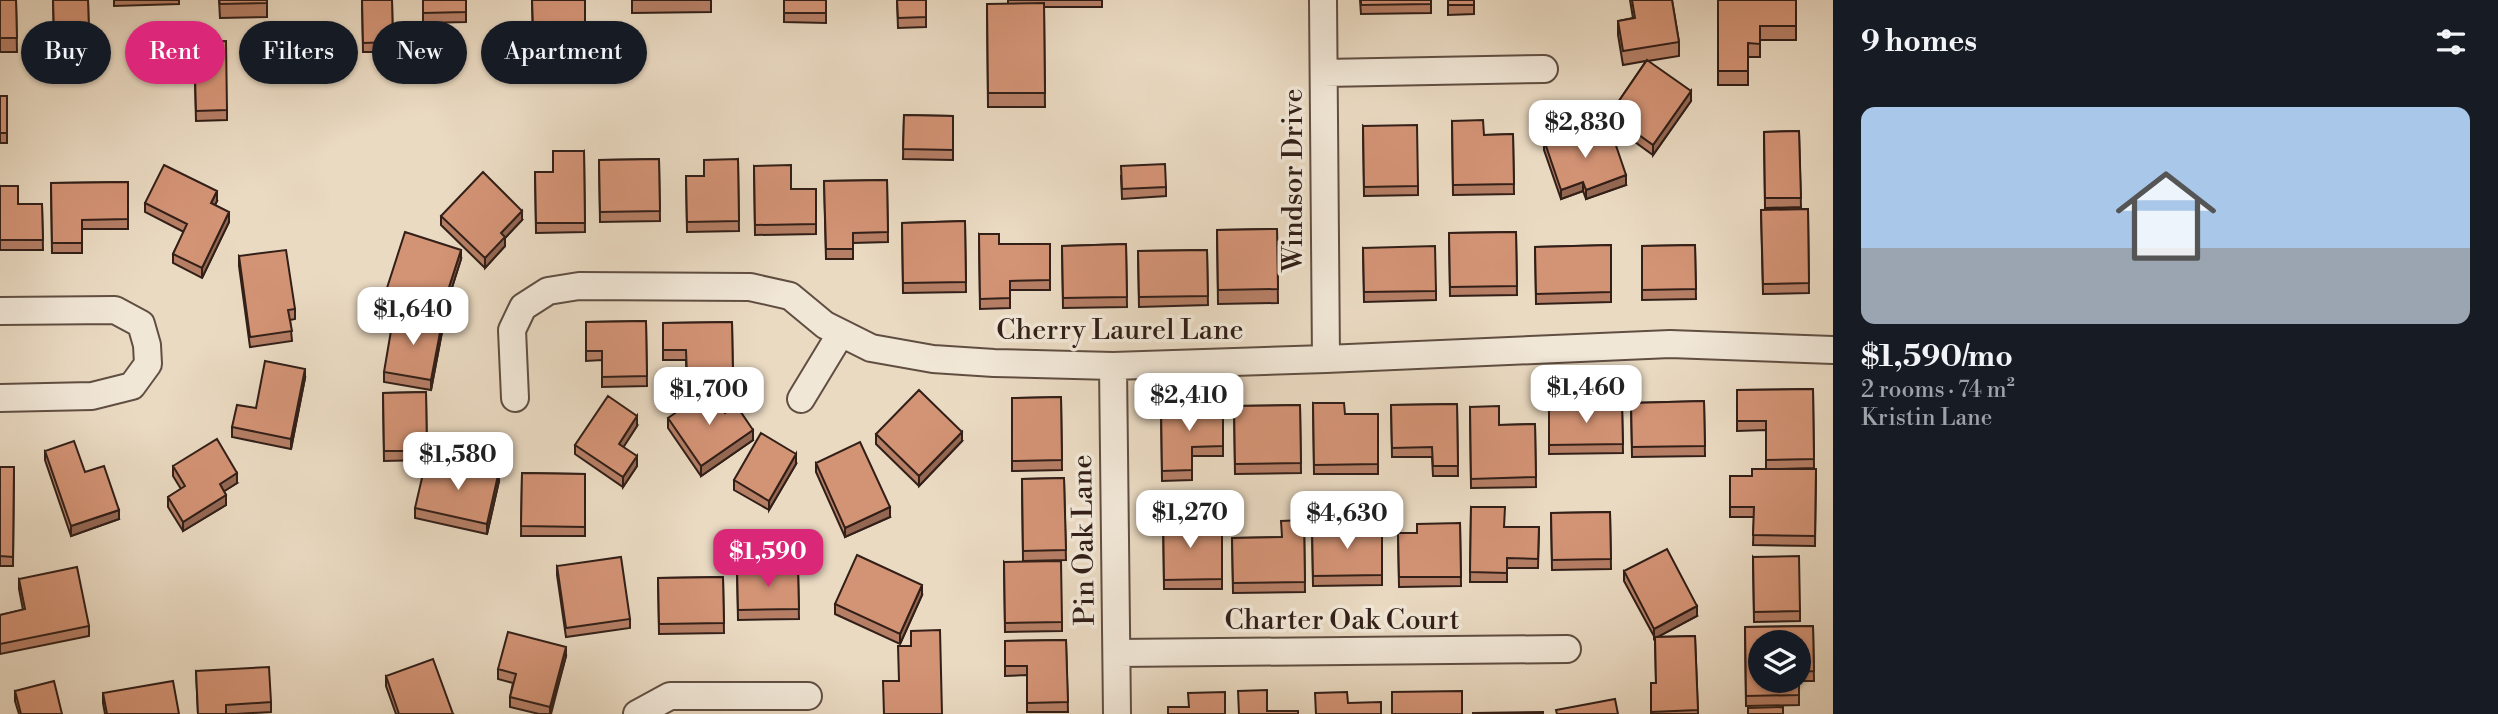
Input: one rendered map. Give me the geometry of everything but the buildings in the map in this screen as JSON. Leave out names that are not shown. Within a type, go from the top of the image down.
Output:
[{"type":"street","name":"Windsor Drive","points":[[1323,0],[1325,359]]},
{"type":"street","points":[[1324,73],[1544,69]]},
{"type":"street","name":"Cherry Laurel Lane","points":[[515,398],[512,330],[523,307],[548,292],[579,286],[750,287],[790,296],[825,325],[871,348],[933,359],[994,363],[1113,366],[1670,344],[1833,350]]},
{"type":"street","points":[[0,311],[115,310],[141,324],[147,345],[148,364],[132,386],[92,396],[0,398]]},
{"type":"street","points":[[801,399],[841,333]]},
{"type":"street","name":"Pin Oak Lane","points":[[1113,366],[1118,714]]},
{"type":"street","name":"Charter Oak Court","points":[[1117,653],[1567,649]]},
{"type":"street","points":[[637,714],[670,696],[808,696]]}]
